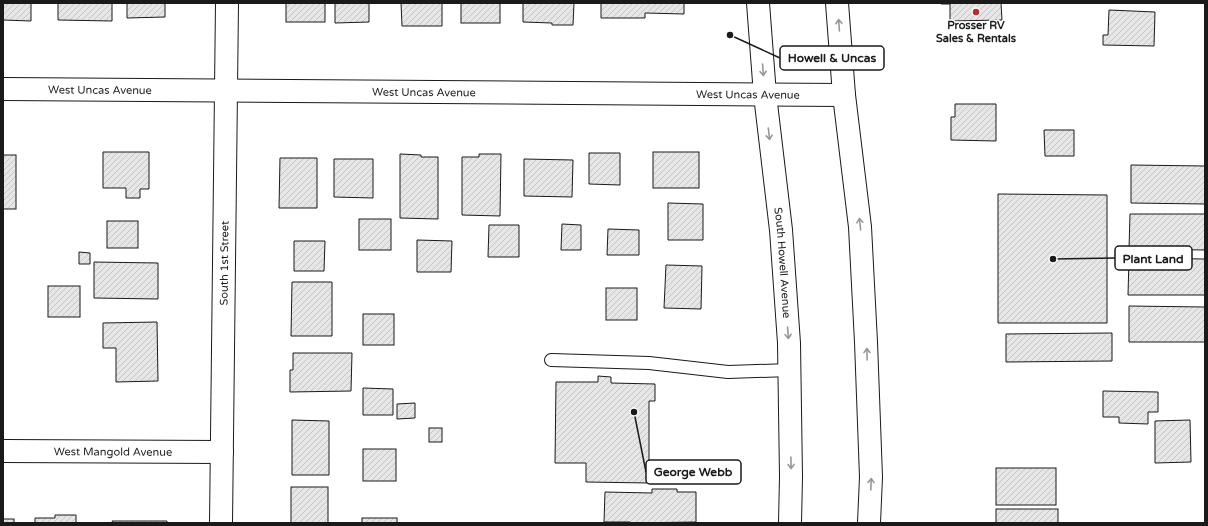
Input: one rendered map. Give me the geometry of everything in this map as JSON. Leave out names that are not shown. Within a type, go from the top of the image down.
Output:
[{"type":"street","name":"South 1st Street","points":[[222,523],[227,3]]},
{"type":"street","name":"South Howell Avenue","points":[[758,3],[765,95],[781,230],[789,343],[791,477],[790,523]]},
{"type":"street","points":[[837,3],[844,95],[860,227],[871,477],[869,523]]},
{"type":"street","name":"West Uncas Avenue","points":[[3,89],[844,95]]},
{"type":"street","name":"West Mangold Avenue","points":[[3,451],[222,452]]},
{"type":"lane","points":[[551,360],[649,363],[728,372],[789,370]]},
{"type":"building","points":[[3,3],[31,3],[31,21],[3,20]]},
{"type":"building","points":[[58,3],[112,3],[112,21],[58,20]]},
{"type":"building","points":[[127,3],[165,3],[165,17],[127,18]]},
{"type":"building","points":[[286,3],[325,3],[325,22],[286,22]]},
{"type":"building","points":[[335,3],[369,3],[369,22],[335,23]]},
{"type":"building","points":[[401,3],[442,3],[442,26],[402,26]]},
{"type":"building","points":[[461,3],[500,3],[500,23],[461,23]]},
{"type":"building","points":[[523,3],[574,3],[573,25],[552,25],[552,23],[523,22]]},
{"type":"building","points":[[601,3],[684,3],[684,14],[645,13],[645,18],[601,18]]},
{"type":"building","name":"Prosser RV Sales & Rentals","points":[[941,3],[1001,3],[1002,20],[950,21],[950,4]]},
{"type":"building","points":[[1109,10],[1155,12],[1154,46],[1103,45],[1103,35],[1108,35]]},
{"type":"building","points":[[955,104],[996,104],[996,141],[951,140],[951,117],[955,117]]},
{"type":"building","points":[[1044,130],[1074,130],[1074,156],[1045,156]]},
{"type":"building","points":[[103,152],[149,152],[149,189],[140,189],[140,198],[126,198],[126,188],[103,188]]},
{"type":"building","points":[[653,152],[699,152],[699,188],[653,188]]},
{"type":"building","points":[[589,153],[620,153],[620,185],[589,184]]},
{"type":"building","points":[[400,154],[421,155],[421,157],[438,157],[438,219],[400,218]]},
{"type":"building","points":[[479,154],[501,154],[500,216],[462,215],[462,157],[479,157]]},
{"type":"building","points":[[3,155],[16,155],[16,209],[3,209]]},
{"type":"building","points":[[280,158],[317,158],[317,208],[279,208]]},
{"type":"building","points":[[334,159],[373,159],[373,198],[334,197]]},
{"type":"building","points":[[524,159],[573,160],[572,197],[524,196]]},
{"type":"building","points":[[1131,165],[1205,166],[1205,204],[1131,203]]},
{"type":"building","points":[[998,194],[1107,195],[1107,323],[998,323]]},
{"type":"building","points":[[668,203],[703,204],[703,240],[668,240]]},
{"type":"building","points":[[1130,214],[1205,214],[1205,250],[1129,249]]},
{"type":"building","points":[[359,219],[391,219],[391,250],[359,250]]},
{"type":"building","points":[[107,221],[138,221],[138,248],[107,248]]},
{"type":"building","points":[[562,224],[581,225],[581,250],[561,250]]},
{"type":"building","points":[[489,225],[519,225],[519,257],[488,257]]},
{"type":"building","points":[[608,229],[639,230],[639,255],[607,255]]},
{"type":"building","points":[[417,240],[452,241],[451,272],[417,272]]},
{"type":"building","points":[[294,241],[325,241],[324,271],[294,271]]},
{"type":"building","points":[[79,252],[90,253],[90,264],[79,264]]},
{"type":"building","points":[[1129,258],[1205,259],[1205,295],[1128,295]]},
{"type":"building","points":[[94,262],[158,263],[158,299],[94,298]]},
{"type":"building","points":[[666,265],[702,266],[701,309],[664,308]]},
{"type":"building","points":[[292,282],[332,282],[332,336],[291,336]]},
{"type":"building","points":[[48,286],[80,286],[80,317],[48,317]]},
{"type":"building","points":[[606,288],[637,288],[637,320],[606,320]]},
{"type":"building","points":[[1129,306],[1205,307],[1205,342],[1129,342]]},
{"type":"building","points":[[363,314],[394,314],[394,345],[363,345]]},
{"type":"building","points":[[157,322],[158,381],[116,382],[116,348],[103,348],[103,323]]},
{"type":"building","points":[[1112,333],[1112,361],[1006,362],[1006,334]]},
{"type":"building","points":[[293,353],[352,353],[351,391],[290,392],[290,370],[293,370]]},
{"type":"building","points":[[598,376],[611,377],[611,383],[655,384],[655,401],[649,401],[649,483],[586,482],[586,463],[555,463],[556,382],[598,382]]},
{"type":"building","points":[[363,388],[393,389],[393,415],[363,415]]},
{"type":"building","points":[[1103,391],[1158,392],[1158,412],[1148,412],[1148,424],[1119,423],[1119,417],[1103,417]]},
{"type":"building","points":[[415,403],[415,418],[397,419],[397,404]]},
{"type":"building","points":[[292,420],[329,421],[329,475],[292,475]]},
{"type":"building","points":[[1190,420],[1191,462],[1155,463],[1155,421]]},
{"type":"building","points":[[429,428],[442,428],[442,442],[429,442]]},
{"type":"building","points":[[363,449],[396,449],[396,481],[363,481]]},
{"type":"building","points":[[996,468],[1056,468],[1056,505],[996,505]]},
{"type":"building","points":[[291,487],[328,487],[328,523],[291,523]]},
{"type":"building","points":[[652,489],[677,489],[677,492],[696,492],[696,522],[604,522],[605,492],[652,493]]},
{"type":"building","points":[[996,509],[1058,509],[1058,523],[996,523]]},
{"type":"building","points":[[55,515],[76,515],[76,523],[35,523],[35,518],[55,518]]},
{"type":"building","points":[[362,518],[397,518],[397,523],[362,523]]},
{"type":"building","points":[[3,519],[14,519],[14,523],[3,523]]},
{"type":"building","points":[[112,521],[167,521],[167,523],[113,523]]},
{"type":"place","name":"Prosser RV Sales & Rentals","points":[[976,12]]},
{"type":"place","name":"Howell & Uncas","points":[[730,35]]},
{"type":"place","name":"Plant Land","points":[[1053,259]]},
{"type":"place","name":"George Webb","points":[[634,412]]}]
